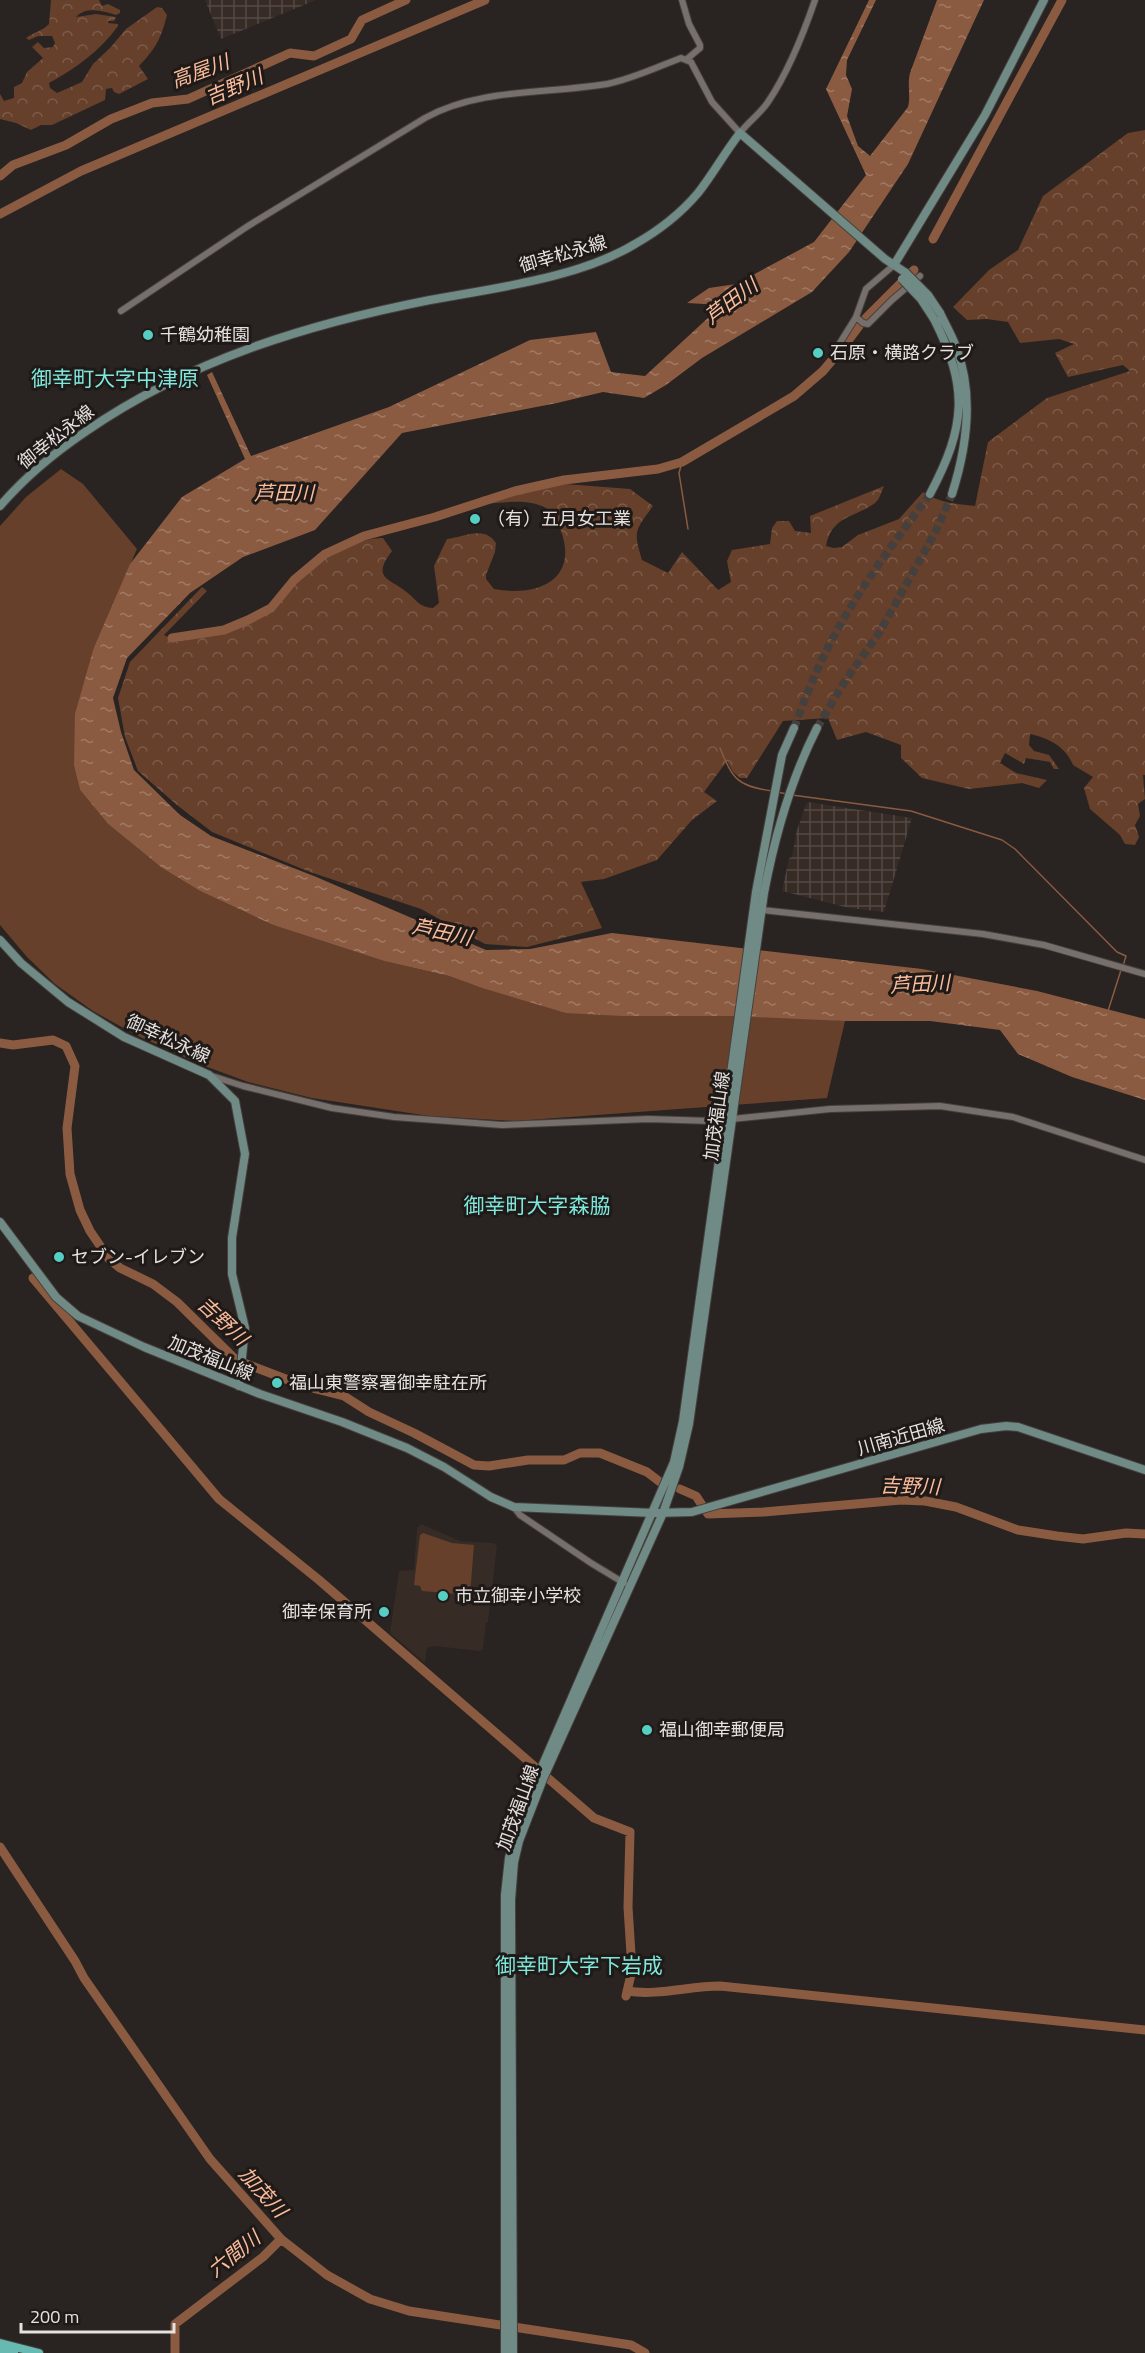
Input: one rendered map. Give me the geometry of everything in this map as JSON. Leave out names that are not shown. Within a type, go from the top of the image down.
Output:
[{"type":"highway","points":[[0,2343],[39,2353]]},
{"type":"highway","points":[[0,2350],[14,2353]]},
{"type":"main road","points":[[894,265],[985,115],[1044,0]]},
{"type":"main road","points":[[740,133],[894,265],[937,316],[956,346],[962,366],[965,390],[964,448],[952,494]]},
{"type":"main road","name":"御幸松永線","points":[[0,506],[42,464],[113,412],[162,385],[229,355],[314,327],[401,306],[525,282],[615,255],[657,230],[688,204],[740,133]]},
{"type":"main road","points":[[930,494],[950,454],[956,435],[958,412],[954,363],[937,316]]},
{"type":"main road","name":"加茂福山線","points":[[626,1584],[663,1513],[679,1467],[689,1424],[727,1120],[772,799],[782,755],[794,728]]},
{"type":"main road","name":"加茂福山線","points":[[756,926],[762,910],[772,846],[786,800],[817,728]]},
{"type":"main road","name":"御幸松永線","points":[[0,940],[21,963],[83,1012],[124,1037],[209,1075],[235,1101],[245,1150],[232,1247],[232,1274],[245,1328],[239,1386]]},
{"type":"main road","name":"加茂福山線","points":[[505,2353],[509,2337],[505,1895],[508,1858],[514,1837],[626,1584],[672,1470],[683,1421],[727,1120]]},
{"type":"main road","name":"加茂福山線","points":[[0,1222],[56,1297],[78,1316],[144,1347],[239,1386],[407,1448],[444,1467],[491,1497],[514,1507],[663,1513]]},
{"type":"main road","name":"川南近田線","points":[[663,1513],[704,1510],[965,1434],[1006,1426],[1018,1427],[1145,1470]]},
{"type":"main road","name":"加茂福山線","points":[[509,2337],[513,2353]]},
{"type":"street","points":[[682,0],[689,24],[700,45],[687,59]]},
{"type":"street","points":[[121,311],[248,226],[436,112],[477,99],[608,84],[681,58],[691,62],[712,102],[740,133],[767,105],[779,84],[796,49],[814,0]]},
{"type":"street","points":[[838,346],[856,317],[866,289],[894,265]]},
{"type":"street","points":[[856,317],[868,324],[920,276]]},
{"type":"street","points":[[762,910],[983,934],[1044,945],[1145,974]]},
{"type":"street","points":[[209,1075],[253,1089],[332,1108],[448,1122],[501,1125],[648,1119],[727,1120],[830,1109],[912,1106],[959,1108],[1013,1117],[1145,1160]]},
{"type":"street","points":[[514,1507],[520,1515],[626,1584]]},
{"type":"shaded area","points":[[205,0],[316,0],[221,39]]},
{"type":"shaded area","points":[[808,802],[912,818],[884,912],[849,908],[782,891],[796,833]]},
{"type":"shaded area","name":"市立御幸小学校","points":[[421,1524],[460,1541],[493,1543],[497,1546],[488,1622],[483,1649],[480,1651],[434,1646],[427,1648],[425,1663],[390,1633],[399,1571],[414,1570],[417,1528]]},
{"type":"green space","points":[[51,0],[99,0],[102,6],[108,4],[120,10],[120,13],[116,15],[90,10],[76,17],[96,14],[116,17],[114,21],[108,21],[108,23],[118,24],[118,26],[87,58],[49,83],[50,88],[57,93],[82,82],[93,64],[126,29],[157,7],[162,8],[167,15],[157,43],[139,66],[148,79],[119,94],[112,88],[106,89],[105,100],[52,125],[41,125],[31,130],[0,119],[0,94],[4,101],[14,98],[14,87],[22,83],[27,72],[43,58],[32,47],[38,42],[44,48],[53,47],[55,43],[52,36],[38,36],[29,40],[26,38],[49,24]]},
{"type":"green space","points":[[1145,130],[1145,775],[1143,775],[1145,799],[1138,804],[1140,816],[1135,825],[1139,837],[1135,845],[1125,844],[1120,835],[1090,809],[1084,788],[1093,777],[1073,765],[1061,748],[1044,738],[1030,734],[1029,745],[1034,751],[1049,755],[1059,769],[1054,769],[1050,762],[1026,758],[1024,764],[1005,753],[1000,763],[1016,773],[1047,780],[1039,788],[1022,783],[969,789],[922,778],[901,758],[901,745],[866,732],[837,740],[828,718],[783,721],[747,778],[740,778],[733,772],[727,761],[704,792],[717,801],[692,820],[657,860],[604,879],[581,882],[602,928],[527,947],[485,944],[421,909],[310,872],[212,832],[138,771],[125,737],[118,698],[130,662],[202,587],[207,591],[164,635],[177,642],[248,623],[274,607],[311,567],[340,549],[373,539],[383,538],[392,551],[383,568],[386,577],[425,607],[433,608],[439,603],[434,566],[447,539],[467,535],[486,534],[496,543],[486,575],[486,579],[494,589],[525,590],[550,582],[559,573],[564,562],[565,548],[561,531],[552,512],[531,503],[482,504],[481,497],[565,484],[630,489],[653,506],[637,531],[637,542],[642,560],[668,573],[682,552],[718,590],[731,582],[727,561],[732,550],[770,544],[772,528],[777,521],[789,521],[795,531],[811,533],[810,516],[884,486],[875,503],[845,518],[833,528],[826,546],[842,547],[858,535],[899,519],[923,492],[942,501],[975,506],[988,442],[1047,398],[1130,371],[1123,365],[1068,377],[1055,353],[1074,344],[1059,339],[1020,343],[1008,322],[987,319],[967,320],[953,307],[989,270],[1018,250],[1043,196],[1128,133]]},
{"type":"green space","points":[[61,469],[83,484],[137,549],[94,647],[74,766],[80,790],[108,824],[162,868],[200,891],[273,925],[384,961],[449,976],[479,987],[733,1016],[789,1016],[845,1021],[827,1098],[515,1121],[429,1116],[312,1098],[248,1082],[202,1065],[136,1035],[93,1011],[55,984],[27,957],[0,925],[0,526],[26,497]]},
{"type":"green space","points":[[423,1533],[452,1543],[474,1545],[470,1595],[422,1591],[420,1586],[414,1585],[420,1535]]},
{"type":"water","name":"芦田川","points":[[869,0],[876,0],[847,60],[846,75],[852,89],[847,116],[858,146],[870,156],[908,107],[910,73],[937,0],[984,0],[908,164],[849,252],[812,292],[702,358],[644,398],[603,392],[402,433],[315,530],[243,557],[190,593],[127,658],[113,698],[121,732],[134,770],[180,815],[211,836],[314,876],[486,950],[530,949],[612,933],[922,969],[1037,991],[1145,1019],[1145,1100],[1072,1077],[1018,1054],[1000,1030],[930,1021],[845,1021],[566,1013],[449,976],[384,961],[273,925],[200,891],[162,868],[108,824],[80,790],[74,766],[75,714],[94,647],[130,564],[182,497],[245,459],[207,375],[212,372],[251,456],[389,407],[530,340],[596,332],[611,372],[645,376],[722,305],[687,303],[709,288],[736,284],[814,242],[866,175],[826,89]]},
{"type":"waterway","name":"高屋川","points":[[0,176],[13,165],[66,145],[111,119],[152,103],[188,99],[290,53],[314,56],[351,39],[362,20],[406,0]]},
{"type":"waterway","name":"吉野川","points":[[0,214],[81,171],[485,0]]},
{"type":"waterway","points":[[933,239],[1062,0]]},
{"type":"waterway","points":[[866,318],[914,270]]},
{"type":"waterway","points":[[847,342],[859,326]]},
{"type":"waterway","points":[[172,638],[224,630],[271,608],[294,580],[325,554],[364,536],[435,517],[515,491],[564,480],[658,469],[682,462],[794,396],[823,371],[839,352]]},
{"type":"waterway","points":[[682,462],[679,473],[688,529]]},
{"type":"waterway","points":[[720,748],[729,768],[738,780],[751,787],[772,791]]},
{"type":"waterway","points":[[777,792],[787,794]]},
{"type":"waterway","points":[[792,795],[911,811],[1002,840],[1015,849],[1117,952],[1126,956],[1123,966]]},
{"type":"waterway","points":[[1108,1011],[1121,970]]},
{"type":"waterway","name":"吉野川","points":[[0,1043],[13,1045],[53,1040],[66,1046],[75,1066],[67,1128],[70,1174],[80,1210],[90,1231],[109,1259],[120,1268],[153,1284],[177,1302],[236,1360],[304,1386],[344,1396],[369,1412],[474,1465],[489,1466],[528,1460],[564,1460],[580,1453],[600,1453],[647,1472],[660,1482]]},
{"type":"waterway","points":[[33,1278],[219,1499],[319,1580],[594,1818],[630,1832],[628,1907],[632,1970],[626,1996]]},
{"type":"waterway","name":"吉野川","points":[[680,1489],[696,1496],[708,1514],[764,1512],[901,1500],[925,1501],[956,1507],[1018,1530],[1057,1536],[1083,1539],[1126,1533],[1145,1534]]},
{"type":"waterway","name":"加茂川","points":[[0,1847],[84,1978],[210,2159],[281,2239],[327,2275],[370,2299],[409,2311],[631,2345],[645,2353]]},
{"type":"waterway","points":[[627,1991],[662,1992],[720,1986],[1145,2030]]},
{"type":"waterway","name":"六間川","points":[[175,2353],[175,2324],[263,2257],[281,2239]]},
{"type":"tunnel","points":[[794,728],[816,672],[843,619],[870,576],[930,494]]},
{"type":"tunnel","points":[[817,728],[845,681],[879,633],[936,531],[952,494]]},
{"type":"place","name":"千鶴幼稚園","points":[[148,335]]},
{"type":"place","name":"石原・横路クラブ","points":[[818,353]]},
{"type":"place","name":"（有）五月女工業","points":[[475,519]]},
{"type":"place","name":"セブン-イレブン","points":[[59,1257]]},
{"type":"place","name":"福山東警察署御幸駐在所","points":[[277,1383]]},
{"type":"place","name":"市立御幸小学校","points":[[443,1596]]},
{"type":"place","name":"御幸保育所","points":[[384,1612]]},
{"type":"place","name":"福山御幸郵便局","points":[[647,1730]]},
{"type":"district","name":"御幸町大字中津原","points":[[115,379]]},
{"type":"district","name":"御幸町大字森脇","points":[[537,1206]]},
{"type":"district","name":"御幸町大字下岩成","points":[[579,1966]]}]
